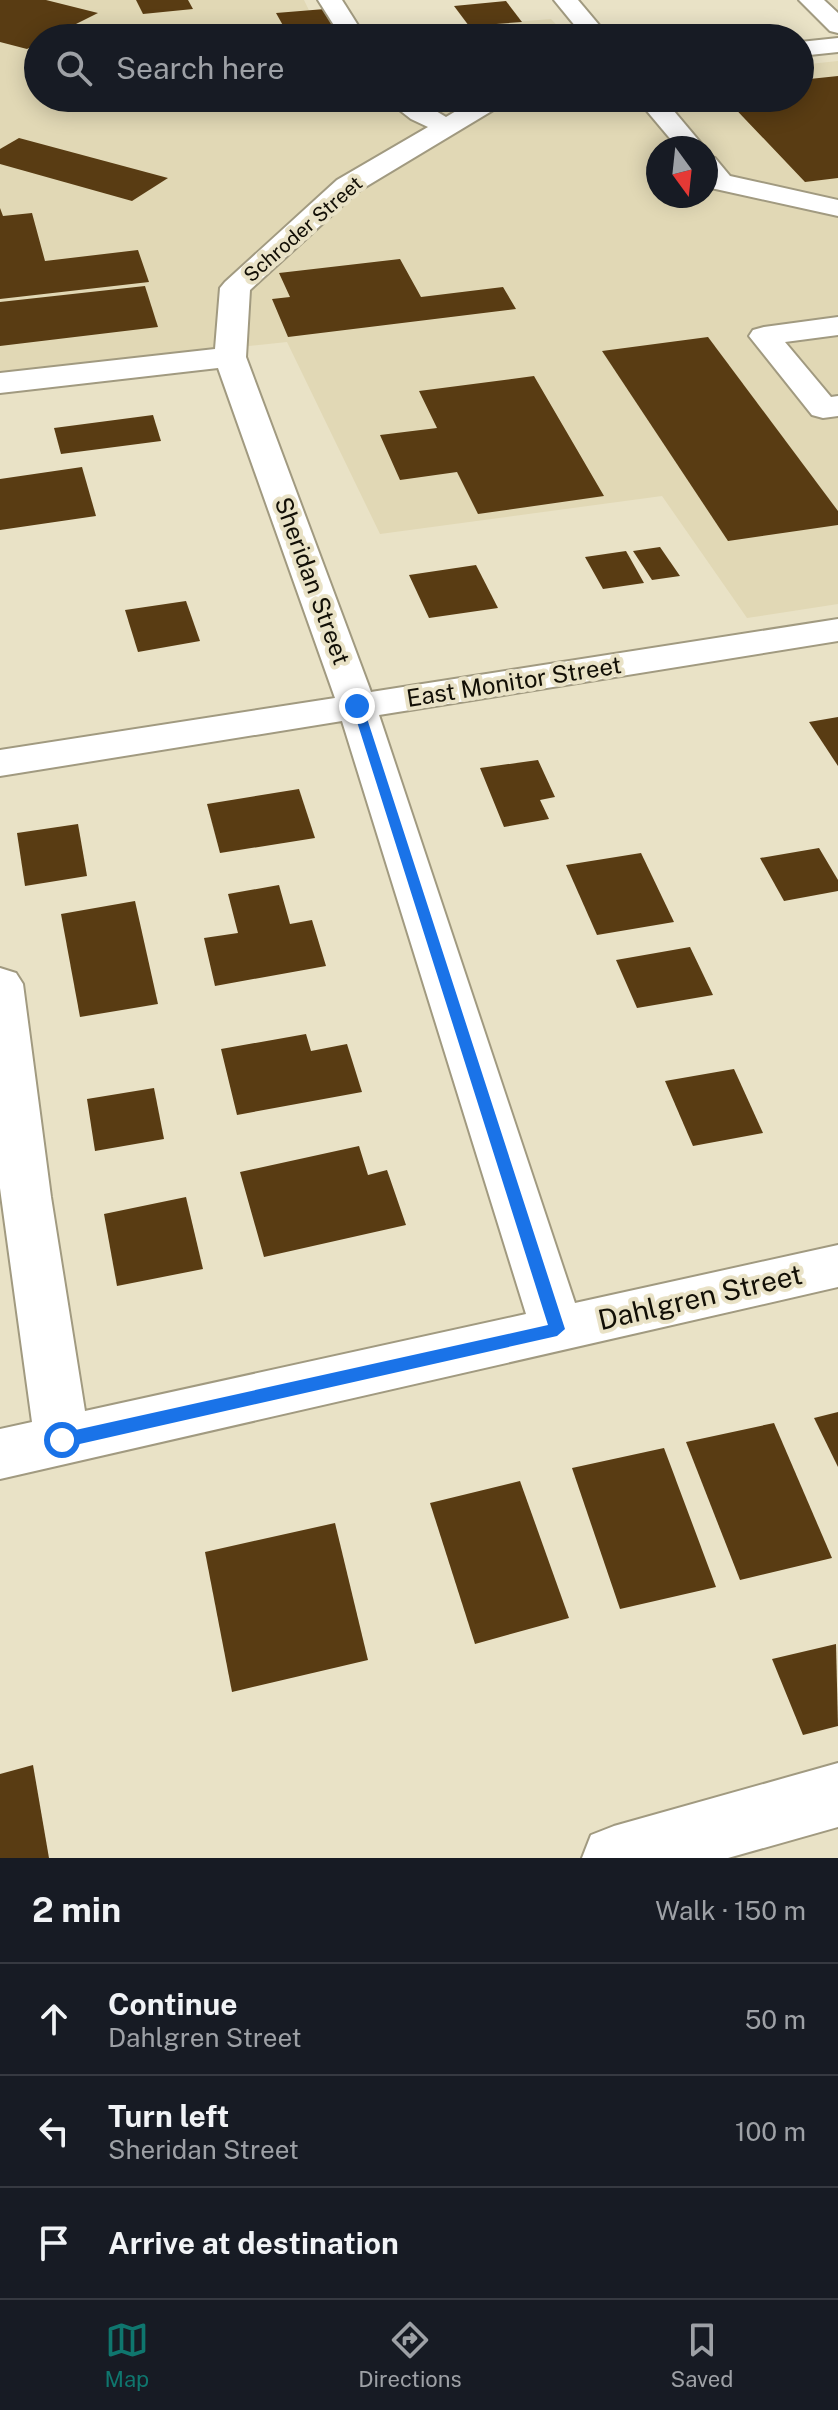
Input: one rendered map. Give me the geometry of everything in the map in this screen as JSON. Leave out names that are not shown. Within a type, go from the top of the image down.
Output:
[{"type":"street","points":[[330,0],[345,24]]},
{"type":"street","points":[[566,0],[586,24]]},
{"type":"street","points":[[811,0],[838,26]]},
{"type":"street","points":[[814,48],[838,45]]},
{"type":"street","points":[[417,112],[447,127]]},
{"type":"street","name":"Schroder Street","points":[[235,288],[347,186],[472,112]]},
{"type":"street","points":[[661,112],[682,136]]},
{"type":"street","points":[[718,174],[838,208]]},
{"type":"street","name":"Sheridan Street","points":[[235,288],[230,357],[357,706],[557,1329]]},
{"type":"street","points":[[833,414],[764,336],[838,326]]},
{"type":"street","points":[[0,383],[230,357]]},
{"type":"street","name":"East Monitor Street","points":[[0,763],[838,630]]},
{"type":"street","points":[[0,984],[26,1197],[62,1440]]},
{"type":"street","name":"Dahlgren Street","points":[[0,1454],[838,1266]]},
{"type":"street","points":[[614,1858],[838,1795]]},
{"type":"shaded area","points":[[0,0],[304,0],[316,24],[24,24],[24,112],[814,112],[814,64],[838,61],[838,604],[747,618],[662,496],[380,534],[287,342],[0,372]]},
{"type":"shaded area","points":[[551,19],[556,24],[487,24]]},
{"type":"building","points":[[0,0],[46,0],[98,13],[76,24],[24,24],[24,48],[0,42]]},
{"type":"building","points":[[136,0],[188,0],[193,9],[143,14]]},
{"type":"building","points":[[506,1],[522,22],[468,24],[454,6]]},
{"type":"building","points":[[325,9],[334,24],[282,24],[276,13]]},
{"type":"building","points":[[838,76],[838,178],[805,182],[738,112],[814,112],[814,79]]},
{"type":"building","points":[[19,138],[168,178],[132,201],[0,164],[0,149]]},
{"type":"building","points":[[0,208],[3,216],[32,213],[45,261],[138,250],[149,282],[0,299]]},
{"type":"building","points":[[400,259],[421,297],[503,287],[516,309],[288,337],[272,299],[290,297],[279,273]]},
{"type":"building","points":[[145,286],[158,327],[0,346],[0,302]]},
{"type":"building","points":[[708,337],[838,511],[838,525],[728,541],[602,351]]},
{"type":"building","points":[[534,376],[604,496],[478,514],[457,472],[400,480],[380,435],[437,428],[419,391]]},
{"type":"building","points":[[153,415],[161,441],[61,454],[54,428]]},
{"type":"building","points":[[82,467],[96,516],[0,530],[0,479]]},
{"type":"building","points":[[660,547],[680,576],[652,580],[633,551]]},
{"type":"building","points":[[626,551],[644,583],[603,589],[585,557]]},
{"type":"building","points":[[476,565],[498,608],[429,618],[409,575]]},
{"type":"building","points":[[186,601],[200,641],[138,652],[125,610]]},
{"type":"building","points":[[838,717],[838,766],[809,722]]},
{"type":"building","points":[[538,760],[555,797],[540,800],[549,819],[504,827],[480,768]]},
{"type":"building","points":[[299,789],[315,838],[220,853],[207,804]]},
{"type":"building","points":[[78,824],[87,876],[25,886],[17,833]]},
{"type":"building","points":[[819,848],[838,880],[838,891],[784,901],[760,858]]},
{"type":"building","points":[[641,853],[674,922],[597,935],[566,865]]},
{"type":"building","points":[[279,885],[290,924],[312,920],[326,966],[215,986],[204,938],[238,933],[228,894]]},
{"type":"building","points":[[135,901],[158,1004],[80,1017],[61,914]]},
{"type":"building","points":[[690,947],[713,995],[637,1008],[616,960]]},
{"type":"building","points":[[306,1034],[311,1051],[347,1044],[362,1092],[237,1115],[221,1049]]},
{"type":"building","points":[[734,1069],[763,1133],[693,1146],[665,1081]]},
{"type":"building","points":[[154,1088],[164,1139],[95,1151],[87,1099]]},
{"type":"building","points":[[359,1146],[368,1175],[387,1170],[406,1225],[264,1257],[240,1172]]},
{"type":"building","points":[[186,1197],[203,1269],[117,1286],[104,1214]]},
{"type":"building","points":[[838,1412],[838,1467],[814,1418]]},
{"type":"building","points":[[774,1423],[832,1558],[740,1580],[686,1442]]},
{"type":"building","points":[[664,1448],[716,1587],[620,1609],[572,1468]]},
{"type":"building","points":[[520,1481],[569,1618],[475,1644],[430,1503]]},
{"type":"building","points":[[335,1523],[368,1660],[232,1692],[205,1552]]},
{"type":"building","points":[[836,1644],[838,1726],[803,1735],[772,1659]]},
{"type":"building","points":[[33,1765],[49,1858],[0,1858],[0,1774]]},
{"type":"route","points":[[62,1440],[557,1329],[357,706]]}]
